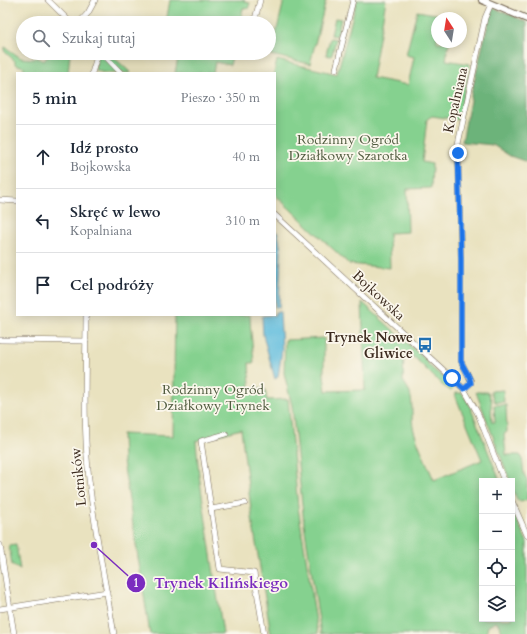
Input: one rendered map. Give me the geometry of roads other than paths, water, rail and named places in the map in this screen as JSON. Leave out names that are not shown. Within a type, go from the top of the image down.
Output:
[{"type":"main road","points":[[482,0],[527,19]]},
{"type":"street","points":[[48,0],[64,16]]},
{"type":"street","points":[[85,16],[95,0]]},
{"type":"street","points":[[256,16],[260,0]]},
{"type":"street","points":[[336,69],[353,0]]},
{"type":"street","name":"Kopalniana","points":[[464,389],[471,383],[471,381],[461,361],[461,259],[458,144],[485,18],[491,4]]},
{"type":"street","points":[[92,72],[96,60]]},
{"type":"street","points":[[109,60],[120,72]]},
{"type":"street","points":[[0,200],[16,201]]},
{"type":"street","name":"Bojkowska","points":[[276,216],[464,389],[478,414],[503,478]]},
{"type":"street","name":"Lotników","points":[[86,316],[86,421],[88,467],[93,507],[114,634]]},
{"type":"street","points":[[0,340],[86,341]]},
{"type":"street","points":[[226,434],[201,442],[220,569],[254,573],[264,634]]},
{"type":"street","points":[[211,509],[245,503]]},
{"type":"street","points":[[515,508],[527,535]]},
{"type":"street","points":[[0,546],[14,634]]},
{"type":"street","points":[[0,610],[107,592]]},
{"type":"water","points":[[276,232],[278,233],[281,252],[279,308],[276,307]]},
{"type":"water","points":[[276,312],[280,312],[282,350],[278,377],[275,379],[263,335],[262,316],[276,316]]},
{"type":"place","name":"Trynek Nowe Gliwice","points":[[425,345]]},
{"type":"place","name":"Trynek Kilińskiego","points":[[94,545]]},
{"type":"park label","name":"Rodzinny Ogród Działkowy Szarotka","points":[[348,148]]},
{"type":"park label","name":"Rodzinny Ogród Działkowy Trynek","points":[[213,398]]}]
